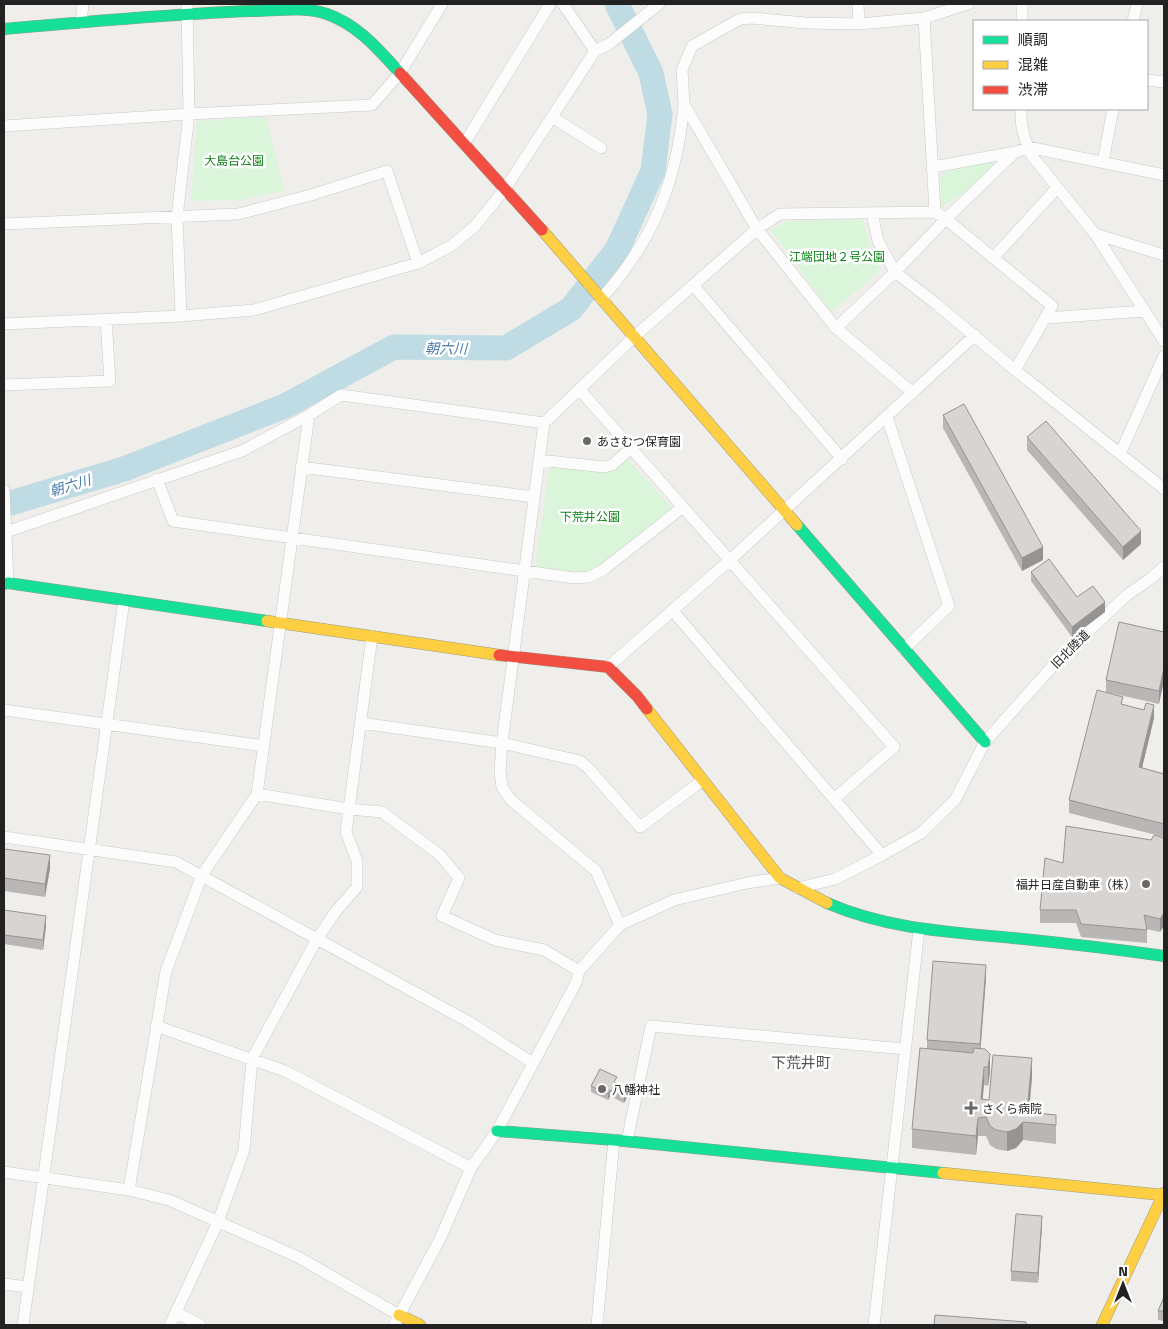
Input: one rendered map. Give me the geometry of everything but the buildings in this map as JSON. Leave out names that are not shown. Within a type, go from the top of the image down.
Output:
[{"type":"street","points":[[82,23],[83,4]]},
{"type":"street","points":[[4,126],[372,105],[400,73],[442,4]]},
{"type":"street","points":[[464,144],[550,4]]},
{"type":"street","points":[[563,4],[595,51]]},
{"type":"street","points":[[858,4],[859,24]]},
{"type":"street","points":[[598,296],[619,279],[656,220],[673,174],[681,137],[684,104],[682,70],[692,46],[740,19],[752,18],[806,23],[859,24],[924,18],[968,4]]},
{"type":"street","points":[[1022,4],[1022,20]]},
{"type":"street","points":[[1132,20],[1136,4]]},
{"type":"street","points":[[181,316],[177,217],[188,114],[187,8]]},
{"type":"street","points":[[4,29],[82,23],[187,8],[302,10],[324,13],[348,23],[363,34],[400,73],[568,258],[598,296],[985,742]]},
{"type":"street","points":[[4,324],[181,316],[254,310],[418,263],[452,246],[475,226],[505,189],[595,51],[609,44],[652,8]]},
{"type":"street","points":[[924,18],[935,212]]},
{"type":"street","points":[[1148,80],[1164,82]]},
{"type":"street","points":[[684,104],[757,229],[836,328],[912,393]]},
{"type":"street","points":[[1020,110],[1022,150]]},
{"type":"street","points":[[1102,162],[1113,110]]},
{"type":"street","points":[[552,117],[601,148]]},
{"type":"street","points":[[933,167],[1022,150],[1102,162],[1164,176]]},
{"type":"street","points":[[1022,150],[1032,156],[1095,234],[1164,341]]},
{"type":"street","points":[[836,328],[895,272],[946,219],[1022,150]]},
{"type":"street","points":[[4,224],[238,214],[311,195],[387,171],[418,263]]},
{"type":"street","points":[[993,258],[1057,188]]},
{"type":"street","points":[[620,925],[596,871],[511,800],[502,787],[500,771],[502,743],[544,423],[634,337],[757,229],[780,214],[935,212],[946,219],[1052,306],[1016,370]]},
{"type":"street","points":[[872,213],[878,241],[895,272],[1164,490]]},
{"type":"street","points":[[1095,234],[1164,255]]},
{"type":"street","points":[[693,285],[842,459]]},
{"type":"street","points":[[1046,318],[1145,311]]},
{"type":"street","points":[[4,385],[110,380],[106,319]]},
{"type":"street","points":[[608,667],[842,459],[975,335]]},
{"type":"street","points":[[1120,454],[1164,356]]},
{"type":"street","points":[[580,390],[894,747],[834,799]]},
{"type":"street","points":[[5,529],[242,451],[309,415],[341,395],[544,423]]},
{"type":"street","points":[[129,1190],[166,971],[202,875],[257,794],[309,415]]},
{"type":"street","points":[[887,417],[949,606],[904,649]]},
{"type":"street","points":[[539,460],[604,466],[612,465],[630,449]]},
{"type":"street","points":[[302,468],[534,496]]},
{"type":"street","points":[[157,479],[173,521],[574,578],[589,576],[603,570],[683,507]]},
{"type":"street","points":[[4,490],[6,584],[280,622],[513,658],[608,667],[637,696],[780,878],[798,888],[860,916],[919,929],[1053,942],[1164,956]]},
{"type":"street","name":"旧北陸道","points":[[798,888],[835,879],[921,832],[955,800],[985,742],[1058,659],[1126,595],[1164,567]]},
{"type":"street","points":[[23,1325],[124,600]]},
{"type":"street","points":[[672,610],[882,855]]},
{"type":"street","points":[[170,1325],[218,1222],[244,1150],[252,1059],[317,939],[336,911],[357,887],[357,861],[346,832],[372,636]]},
{"type":"street","points":[[4,710],[264,746]]},
{"type":"street","points":[[361,724],[502,743],[580,761],[640,827],[703,780]]},
{"type":"street","points":[[257,794],[350,809],[382,812],[440,855],[459,878],[442,916],[495,940],[544,950],[579,971]]},
{"type":"street","points":[[4,836],[176,862],[469,1022],[533,1064]]},
{"type":"street","points":[[397,1320],[440,1239],[471,1168],[497,1131],[576,983],[579,971],[620,925],[674,900],[747,883],[780,878]]},
{"type":"street","points":[[874,1325],[919,929]]},
{"type":"street","points":[[156,1026],[285,1071],[471,1168]]},
{"type":"street","points":[[627,1141],[651,1026],[905,1049]]},
{"type":"street","points":[[497,1131],[627,1141],[1164,1194],[1102,1325]]},
{"type":"street","points":[[597,1325],[614,1140]]},
{"type":"street","points":[[4,1172],[129,1190],[169,1200],[298,1257],[397,1320],[420,1325]]},
{"type":"street","points":[[4,1284],[28,1287]]},
{"type":"street","points":[[177,1313],[200,1325]]},
{"type":"green space","name":"大島台公園","points":[[266,117],[284,191],[240,200],[191,201],[197,121]]},
{"type":"green space","points":[[1004,159],[974,187],[941,207],[941,173]]},
{"type":"green space","name":"江端団地２号公園","points":[[862,219],[880,271],[831,312],[771,230],[789,221]]},
{"type":"green space","name":"下荒井公園","points":[[628,460],[674,510],[600,567],[582,573],[535,567],[550,463],[607,472]]},
{"type":"waterway","name":"朝六川","points":[[4,505],[124,469],[285,406],[394,347],[506,348],[571,309],[617,250],[653,171],[660,114],[651,73],[617,4]]},
{"type":"traffic: fast","points":[[4,29],[189,14],[309,10],[327,14],[348,24],[384,55],[400,73]]},
{"type":"traffic: fast","points":[[797,525],[985,742]]},
{"type":"traffic: fast","points":[[4,584],[8,583],[267,621]]},
{"type":"traffic: fast","points":[[827,903],[872,919],[918,928],[1164,956]]},
{"type":"traffic: fast","points":[[497,1131],[614,1140],[943,1173]]},
{"type":"traffic: slow","points":[[542,230],[797,525]]},
{"type":"traffic: slow","points":[[267,621],[499,655]]},
{"type":"traffic: slow","points":[[647,709],[780,878],[827,903]]},
{"type":"traffic: slow","points":[[943,1173],[1163,1195]]},
{"type":"traffic: slow","points":[[1102,1325],[1164,1193]]},
{"type":"traffic: slow","points":[[399,1315],[420,1325]]},
{"type":"traffic: jam","points":[[400,73],[542,230]]},
{"type":"traffic: jam","points":[[499,655],[608,667],[637,696],[647,709]]},
{"type":"place","name":"あさむつ保育園","points":[[587,441]]},
{"type":"place","name":"福井日産自動車（株）","points":[[1146,884]]},
{"type":"place","name":"八幡神社","points":[[602,1089]]},
{"type":"place","name":"さくら病院","points":[[971,1108]]},
{"type":"district","name":"下荒井町","points":[[801,1062]]}]
